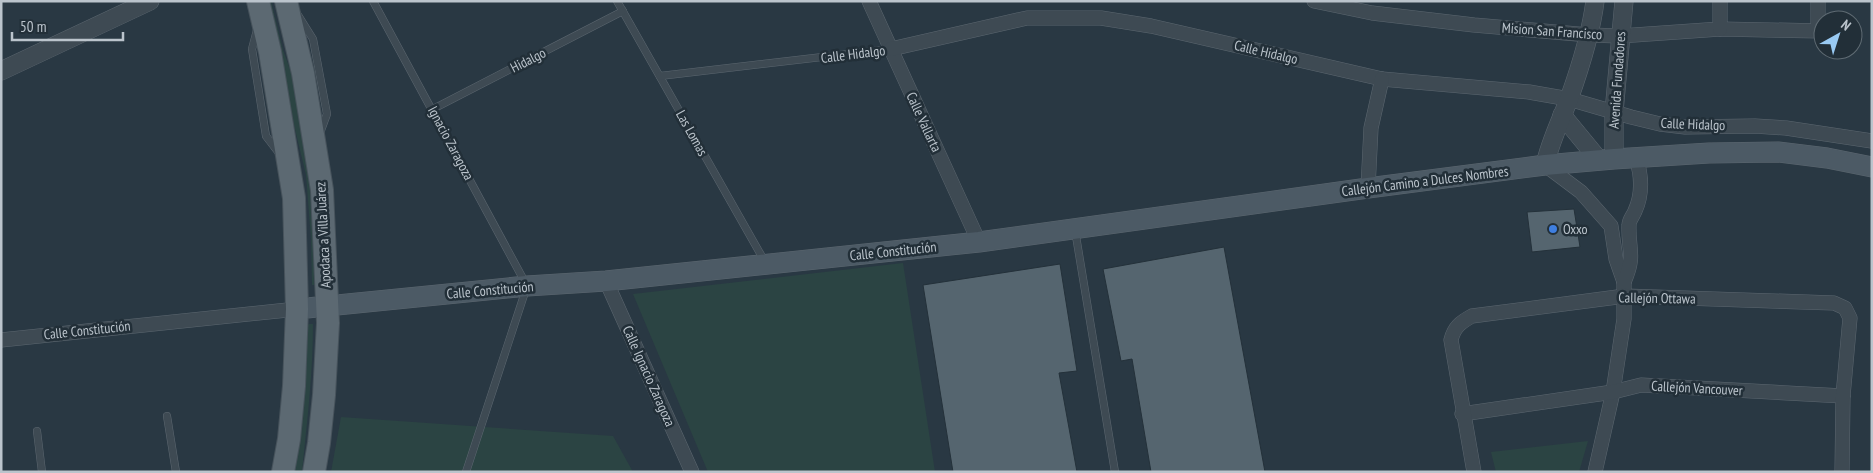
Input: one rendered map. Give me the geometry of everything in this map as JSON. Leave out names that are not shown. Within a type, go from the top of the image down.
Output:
[{"type":"main road","name":"Apodaca a Villa Juárez","points":[[286,1],[303,73],[322,190],[328,323],[324,395],[314,472]]},
{"type":"main road","name":"Apodaca a Villa Juárez","points":[[260,8],[270,52],[294,198],[296,309],[294,386],[283,472]]},
{"type":"main road","name":"Callejón Camino a Dulces Nombres","points":[[979,242],[1368,188],[1606,160],[1709,152],[1778,152],[1827,158],[1872,167]]},
{"type":"main road","name":"Calle Constitución","points":[[296,309],[527,286],[606,281],[979,242]]},
{"type":"street","points":[[1,71],[150,1]]},
{"type":"street","name":"Calle Vallarta","points":[[869,1],[979,242]]},
{"type":"street","name":"Mision San Francisco","points":[[1314,1],[1372,13],[1474,25],[1589,35],[1620,36],[1720,29],[1813,31]]},
{"type":"street","points":[[1595,1],[1589,35],[1569,99],[1552,140],[1545,166],[1581,192],[1611,226],[1616,259],[1624,282],[1624,319],[1613,392],[1595,472]]},
{"type":"street","name":"Avenida Fundadores","points":[[1606,160],[1614,112],[1624,1]]},
{"type":"street","points":[[1720,1],[1720,29]]},
{"type":"street","name":"Calle Hidalgo","points":[[891,49],[1028,18],[1101,18],[1151,26],[1382,79],[1529,92],[1569,99],[1646,121],[1671,126],[1770,127],[1872,141]]},
{"type":"street","points":[[1368,188],[1371,128],[1382,79]]},
{"type":"street","points":[[1562,115],[1606,160]]},
{"type":"street","points":[[1624,282],[1630,270],[1632,257],[1629,223],[1641,192],[1636,158]]},
{"type":"street","points":[[1611,226],[1629,223]]},
{"type":"street","name":"Calle Ignacio Zaragoza","points":[[606,281],[692,472]]},
{"type":"street","name":"Callejón Ottawa","points":[[1474,472],[1462,414],[1451,340],[1453,332],[1464,320],[1472,316],[1625,296],[1840,305],[1850,318],[1843,396],[1842,472]]},
{"type":"street","name":"Calle Constitución","points":[[1,340],[296,309]]},
{"type":"street","name":"Callejón Vancouver","points":[[1462,414],[1613,392],[1641,385],[1843,396]]},
{"type":"lane","points":[[292,1],[302,22],[313,38],[327,114],[315,147]]},
{"type":"lane","name":"Ignacio Zaragoza","points":[[374,1],[527,286]]},
{"type":"lane","name":"Las Lomas","points":[[617,1],[766,265]]},
{"type":"lane","name":"Hidalgo","points":[[433,109],[623,11]]},
{"type":"lane","name":"Calle Hidalgo","points":[[660,76],[891,49]]},
{"type":"lane","points":[[1075,229],[1115,472]]},
{"type":"lane","points":[[466,472],[527,286]]},
{"type":"lane","points":[[167,416],[176,472]]},
{"type":"lane","points":[[36,431],[42,472]]},
{"type":"green space","points":[[268,1],[271,1],[283,50],[295,83],[310,184],[315,285],[312,285],[311,239],[306,175]]},
{"type":"green space","points":[[903,263],[935,472],[708,472],[633,294]]},
{"type":"green space","points":[[313,324],[312,361],[302,472],[292,472],[307,326]]},
{"type":"green space","points":[[341,417],[613,436],[633,472],[331,472]]},
{"type":"green space","points":[[1588,441],[1579,472],[1496,472],[1491,452]]},
{"type":"building","name":"Oxxo","points":[[1574,209],[1580,247],[1532,252],[1527,212]]},
{"type":"building","points":[[1224,247],[1265,472],[1151,472],[1132,359],[1121,361],[1103,269]]},
{"type":"building","points":[[1060,264],[1077,371],[1059,373],[1077,472],[953,472],[923,285]]},
{"type":"place","name":"Oxxo","points":[[1553,229]]}]
